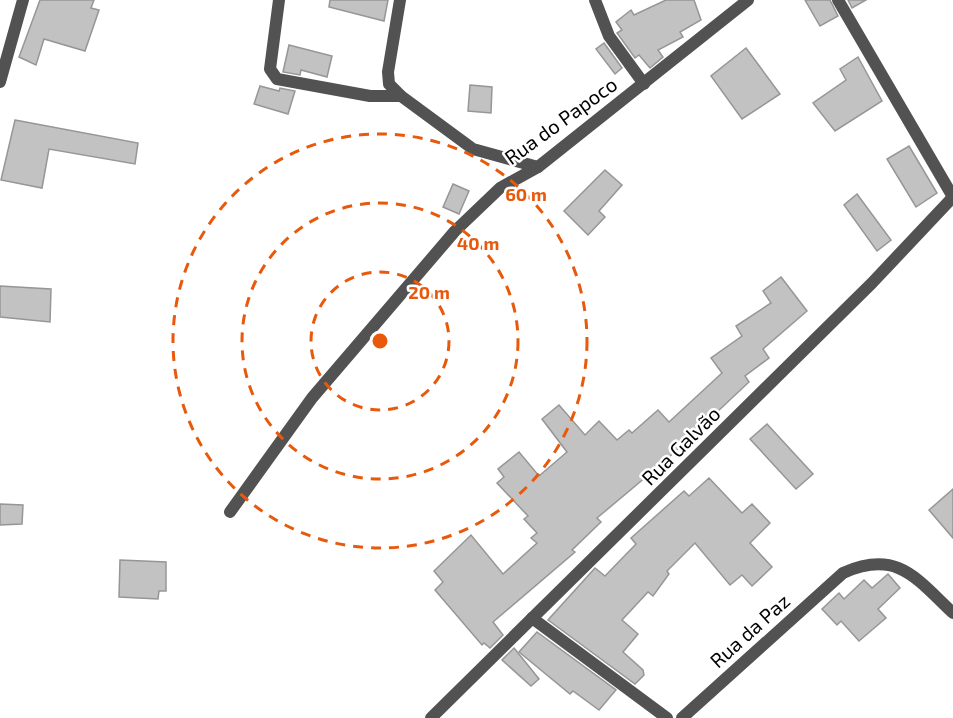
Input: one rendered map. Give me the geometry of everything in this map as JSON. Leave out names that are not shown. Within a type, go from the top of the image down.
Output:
[{"type":"street","points":[[0,82],[23,0]]},
{"type":"street","points":[[279,0],[270,69],[277,79],[370,96],[401,96]]},
{"type":"street","points":[[400,0],[387,72],[389,84],[401,96],[473,149],[538,167]]},
{"type":"street","points":[[595,0],[609,36],[644,84]]},
{"type":"street","name":"Rua do Papoco","points":[[230,512],[312,398],[455,231],[500,188],[538,167],[748,0]]},
{"type":"street","points":[[838,0],[953,197]]},
{"type":"street","name":"Rua Galvão","points":[[431,718],[873,284],[953,197]]},
{"type":"street","name":"Rua da Paz","points":[[682,718],[843,573],[875,563],[900,568],[914,576],[953,613]]},
{"type":"street","points":[[532,618],[667,718]]},
{"type":"building","points":[[40,0],[94,0],[91,8],[99,10],[85,51],[44,39],[36,65],[19,57]]},
{"type":"building","points":[[330,0],[388,0],[384,21],[329,7]]},
{"type":"building","points":[[666,0],[694,0],[701,20],[680,32],[683,37],[658,50],[663,57],[650,68],[639,55],[635,58],[617,33],[622,30],[616,22],[631,10],[634,15]]},
{"type":"building","points":[[805,0],[830,0],[838,16],[820,26]]},
{"type":"building","points":[[848,0],[866,0],[852,8]]},
{"type":"building","points":[[604,43],[622,68],[615,74],[596,49]]},
{"type":"building","points":[[289,45],[332,56],[327,77],[301,70],[300,75],[283,72]]},
{"type":"building","points":[[746,48],[780,94],[742,119],[711,76]]},
{"type":"building","points":[[858,57],[882,101],[835,131],[813,103],[846,80],[840,69]]},
{"type":"building","points":[[470,85],[492,87],[491,113],[468,111]]},
{"type":"building","points":[[260,86],[279,91],[280,88],[295,91],[288,114],[254,104]]},
{"type":"building","points":[[15,120],[138,143],[135,164],[49,149],[42,188],[1,180]]},
{"type":"building","points":[[909,146],[937,193],[916,207],[887,159]]},
{"type":"building","points":[[605,170],[622,185],[599,211],[605,217],[588,235],[564,211]]},
{"type":"building","points":[[453,184],[469,191],[459,214],[443,207]]},
{"type":"building","points":[[857,194],[891,240],[877,251],[844,205]]},
{"type":"building","points":[[781,277],[807,311],[763,349],[769,358],[745,376],[749,382],[665,461],[597,518],[601,522],[572,550],[575,552],[493,622],[503,635],[490,648],[484,643],[482,645],[435,590],[443,582],[434,571],[471,535],[503,574],[537,543],[531,538],[537,533],[524,519],[528,516],[497,483],[504,477],[498,469],[519,452],[539,476],[567,452],[542,419],[559,405],[585,435],[599,421],[617,440],[629,430],[632,433],[658,410],[669,422],[722,373],[711,358],[742,336],[736,326],[771,303],[763,291]]},
{"type":"building","points":[[0,286],[51,289],[50,322],[0,317]]},
{"type":"building","points":[[767,424],[813,474],[796,489],[750,439]]},
{"type":"building","points":[[709,478],[742,513],[752,504],[770,523],[750,543],[772,567],[752,586],[742,575],[730,585],[695,543],[667,571],[669,574],[653,596],[648,592],[622,620],[638,634],[623,652],[643,670],[644,675],[635,684],[548,620],[595,568],[605,576],[636,544],[631,538],[684,491],[689,496]]},
{"type":"building","points":[[953,489],[953,538],[929,510]]},
{"type":"building","points":[[0,504],[23,505],[22,524],[0,525]]},
{"type":"building","points":[[120,560],[166,562],[166,591],[159,591],[158,599],[119,597]]},
{"type":"building","points":[[888,574],[900,588],[878,609],[886,618],[859,641],[841,621],[837,625],[822,609],[839,593],[844,599],[864,580],[872,588]]},
{"type":"building","points":[[537,632],[616,690],[599,710],[573,691],[570,694],[519,652]]},
{"type":"building","points":[[514,648],[539,679],[531,686],[502,660]]}]
